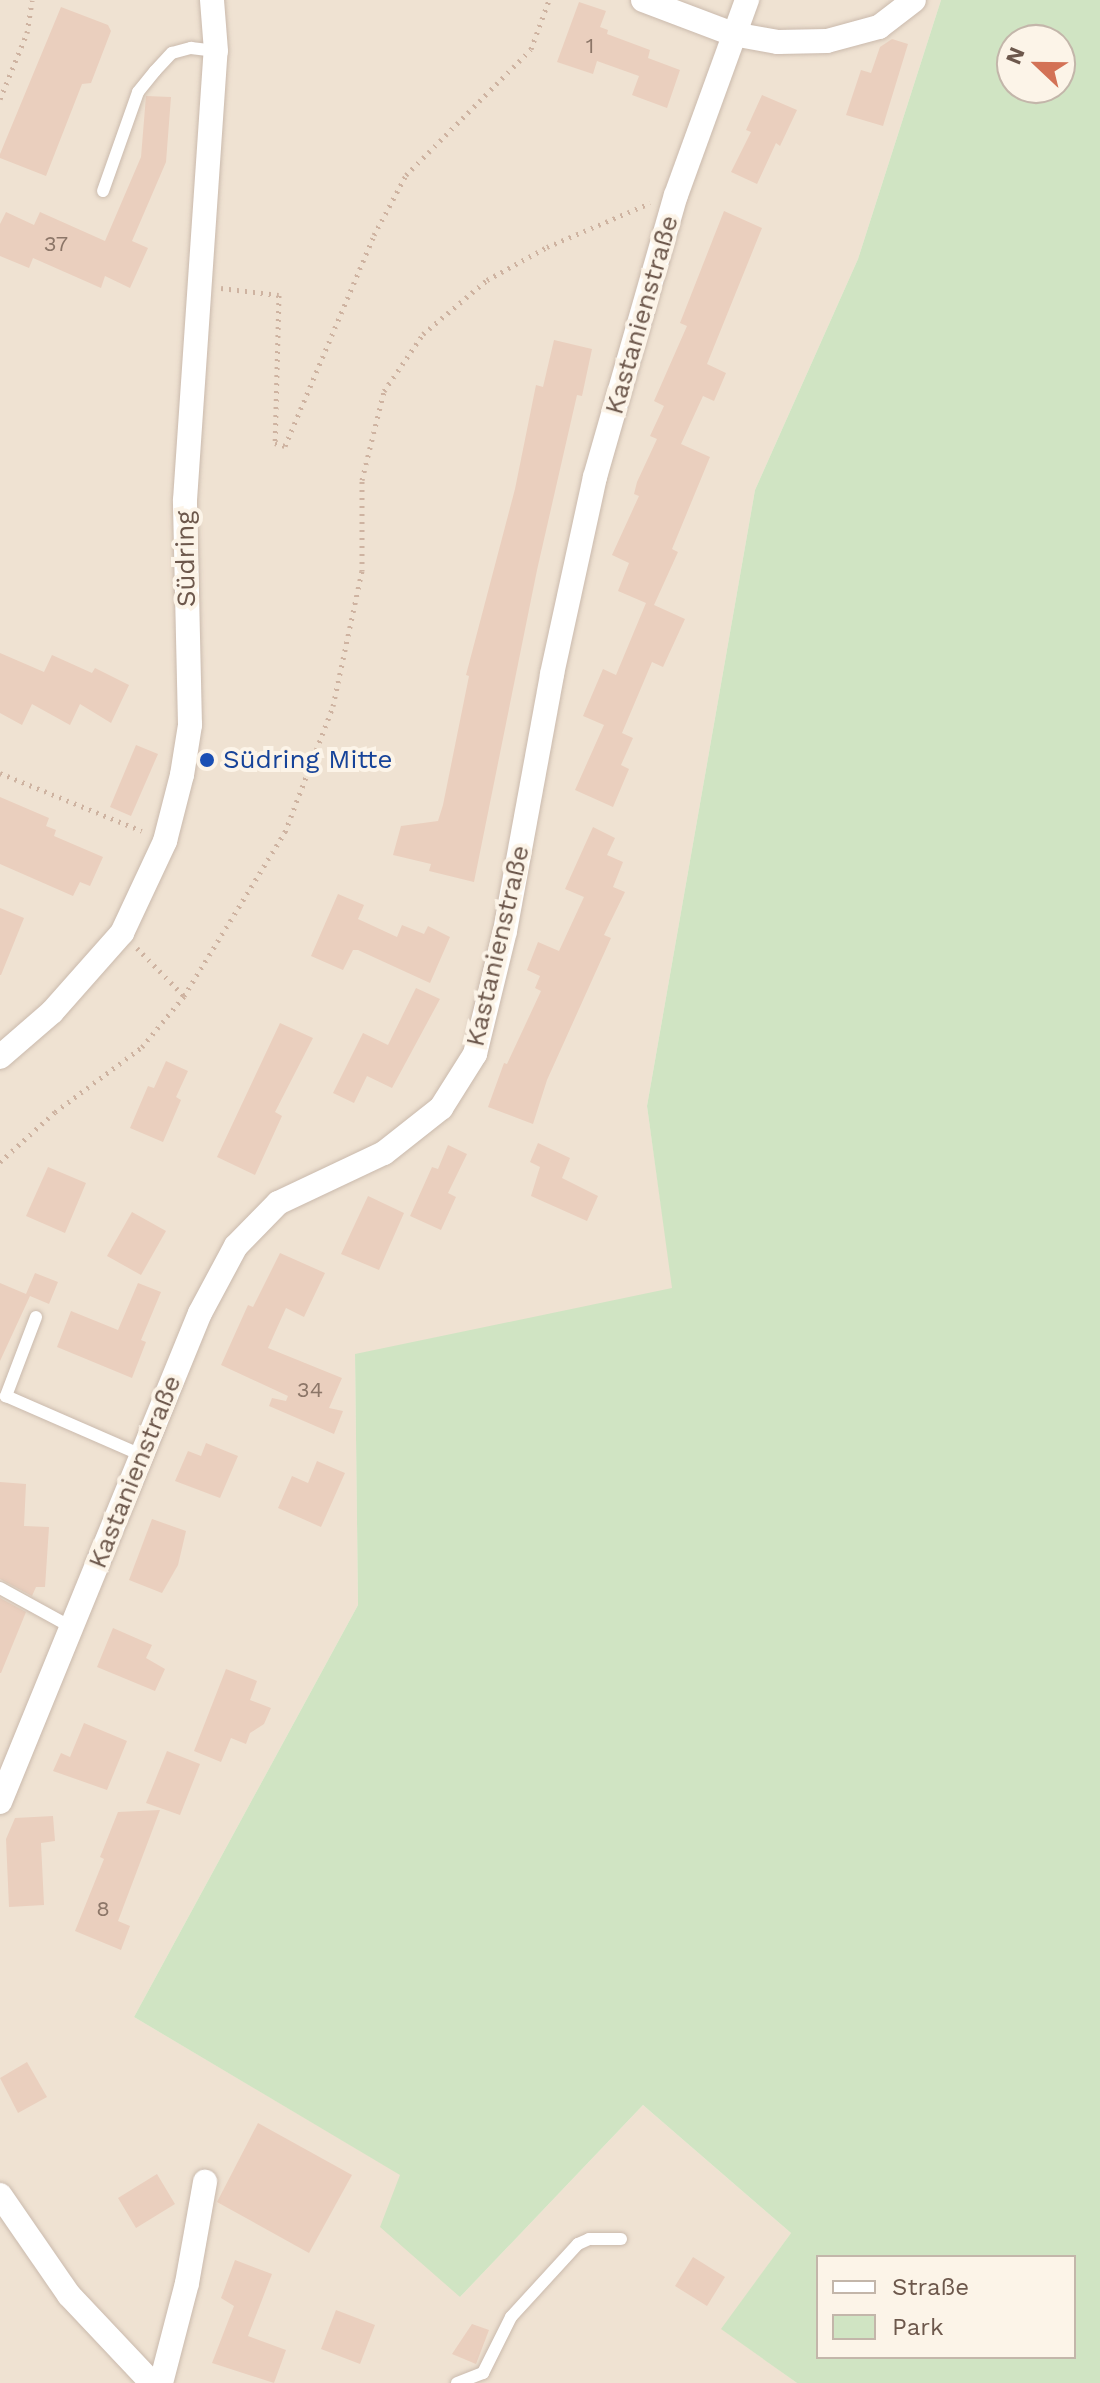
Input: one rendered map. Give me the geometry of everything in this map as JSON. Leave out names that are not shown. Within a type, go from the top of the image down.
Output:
[{"type":"street","name":"Südring","points":[[0,1057],[52,1012],[122,933],[165,841],[182,775],[190,725],[185,500],[216,51],[212,0]]},
{"type":"street","points":[[643,0],[733,34],[778,42],[827,41],[879,27],[914,0]]},
{"type":"street","name":"Kastanienstraße","points":[[0,1802],[200,1313],[236,1246],[278,1203],[384,1153],[441,1108],[475,1054],[505,931],[552,674],[595,477],[676,195],[747,0]]},
{"type":"street","points":[[161,2383],[187,2283],[205,2182]]},
{"type":"street","points":[[0,2195],[69,2295],[152,2383]]},
{"type":"lane","points":[[103,191],[138,92],[172,53],[191,48],[216,51]]},
{"type":"lane","points":[[36,1317],[6,1396],[141,1455]]},
{"type":"lane","points":[[0,1588],[71,1627]]},
{"type":"lane","points":[[457,2383],[483,2373],[511,2317],[578,2244],[589,2239],[621,2239]]},
{"type":"path","points":[[0,99],[27,33],[32,0]]},
{"type":"path","points":[[200,286],[279,295],[275,443],[285,446],[374,235],[406,175],[531,49],[549,0]]},
{"type":"path","points":[[0,1162],[55,1112],[142,1047],[184,996],[285,832],[333,706],[362,571],[362,480],[384,391],[423,334],[487,280],[629,209],[676,195]]},
{"type":"path","points":[[0,773],[165,841]]},
{"type":"path","points":[[122,933],[184,996]]},
{"type":"shaded area","points":[[0,0],[941,0],[858,259],[755,490],[647,1106],[673,1289],[355,1355],[358,1605],[134,2017],[401,2175],[460,2297],[643,2105],[791,2233],[722,2329],[797,2383],[0,2383]]},
{"type":"green space","points":[[941,0],[1100,0],[1100,2383],[797,2383],[721,2329],[791,2233],[643,2105],[460,2297],[380,2227],[400,2175],[134,2017],[358,1605],[355,1354],[672,1288],[647,1106],[755,490],[858,259]]},
{"type":"building","points":[[579,2],[606,11],[600,27],[608,30],[607,34],[650,50],[648,58],[680,70],[667,108],[632,95],[639,76],[597,61],[593,74],[557,62]]},
{"type":"building","points":[[61,7],[108,25],[111,31],[91,83],[82,84],[46,176],[0,158],[0,154]]},
{"type":"building","points":[[892,39],[908,44],[883,126],[846,115],[861,70],[871,73],[880,47]]},
{"type":"building","points":[[762,95],[797,110],[780,146],[776,143],[757,184],[731,172],[751,132],[746,130]]},
{"type":"building","points":[[146,96],[171,97],[166,162],[132,241],[148,248],[130,288],[105,276],[101,288],[33,258],[29,268],[0,256],[0,224],[6,212],[34,225],[40,212],[105,241],[141,157]]},
{"type":"building","points":[[724,211],[762,228],[707,364],[726,373],[714,401],[703,396],[681,444],[710,457],[672,549],[678,552],[654,605],[685,619],[663,667],[652,662],[622,733],[633,738],[621,765],[629,769],[613,807],[575,790],[604,725],[583,716],[603,669],[616,675],[646,603],[618,591],[629,563],[612,555],[639,496],[634,494],[637,482],[657,439],[650,436],[664,406],[654,401],[687,326],[680,323]]},
{"type":"building","points":[[554,340],[592,349],[582,396],[577,395],[537,570],[474,882],[429,871],[431,864],[393,855],[401,826],[438,821],[469,676],[466,675],[515,489],[536,385],[543,387]]},
{"type":"building","points":[[0,653],[44,672],[52,655],[92,673],[95,668],[129,685],[111,723],[80,704],[70,725],[32,704],[22,725],[0,713]]},
{"type":"building","points":[[136,745],[158,754],[131,816],[110,807]]},
{"type":"building","points":[[0,797],[49,818],[46,826],[56,830],[54,836],[103,857],[90,886],[80,882],[73,896],[0,864]]},
{"type":"building","points":[[593,827],[615,838],[607,855],[623,862],[613,887],[625,892],[604,935],[611,938],[547,1080],[533,1124],[488,1107],[504,1063],[507,1064],[541,991],[535,988],[540,976],[527,970],[538,942],[559,951],[584,897],[565,889]]},
{"type":"building","points":[[338,894],[364,905],[358,919],[397,937],[402,925],[424,934],[428,926],[450,937],[430,983],[358,950],[353,950],[343,970],[311,956]]},
{"type":"building","points":[[0,908],[24,918],[1,975],[0,975]]},
{"type":"building","points":[[416,988],[440,999],[392,1088],[367,1076],[354,1103],[333,1093],[363,1033],[388,1045]]},
{"type":"building","points":[[280,1023],[313,1038],[275,1112],[282,1116],[255,1175],[217,1157]]},
{"type":"building","points":[[166,1061],[188,1071],[176,1097],[181,1100],[163,1142],[130,1128],[148,1086],[154,1088]]},
{"type":"building","points":[[538,1143],[570,1158],[562,1178],[598,1196],[587,1221],[531,1196],[540,1167],[530,1162]]},
{"type":"building","points":[[448,1145],[467,1154],[448,1193],[456,1197],[441,1230],[410,1216],[432,1167],[438,1169]]},
{"type":"building","points":[[48,1167],[86,1183],[65,1233],[26,1216]]},
{"type":"building","points":[[368,1196],[404,1213],[379,1270],[341,1254]]},
{"type":"building","points":[[132,1212],[166,1231],[141,1275],[107,1256]]},
{"type":"building","points":[[280,1253],[325,1273],[304,1317],[286,1308],[268,1348],[342,1378],[329,1408],[343,1411],[334,1434],[269,1406],[272,1398],[286,1401],[288,1396],[221,1365],[248,1305],[253,1307]]},
{"type":"building","points":[[35,1273],[58,1282],[49,1304],[30,1296],[0,1361],[0,1283],[26,1294]]},
{"type":"building","points":[[138,1283],[161,1292],[141,1340],[146,1342],[132,1378],[57,1347],[71,1311],[118,1330]]},
{"type":"building","points":[[206,1443],[238,1456],[220,1498],[175,1481],[188,1451],[201,1456]]},
{"type":"building","points":[[317,1461],[345,1473],[321,1527],[278,1508],[292,1476],[308,1483]]},
{"type":"building","points":[[0,1482],[26,1484],[24,1526],[49,1527],[45,1587],[36,1587],[32,1596],[0,1579]]},
{"type":"building","points":[[152,1519],[186,1531],[178,1565],[162,1593],[129,1580]]},
{"type":"building","points":[[0,1598],[26,1612],[1,1673],[0,1673]]},
{"type":"building","points":[[113,1628],[152,1645],[146,1658],[165,1669],[155,1691],[97,1667]]},
{"type":"building","points":[[226,1669],[257,1681],[250,1700],[271,1708],[264,1724],[250,1733],[246,1744],[231,1738],[221,1762],[194,1751]]},
{"type":"building","points":[[84,1723],[127,1741],[107,1790],[53,1771],[61,1753],[70,1757]]},
{"type":"building","points":[[167,1751],[200,1764],[180,1815],[146,1803]]},
{"type":"building","points":[[160,1810],[118,1921],[130,1926],[121,1950],[75,1931],[104,1859],[100,1857],[118,1812]]},
{"type":"building","points":[[53,1816],[55,1841],[41,1843],[44,1905],[9,1907],[6,1839],[15,1818]]},
{"type":"building","points":[[27,2062],[47,2097],[18,2113],[0,2078]]},
{"type":"building","points":[[258,2123],[352,2175],[309,2253],[217,2202]]},
{"type":"building","points":[[157,2174],[175,2204],[136,2228],[118,2198]]},
{"type":"building","points":[[693,2257],[725,2277],[707,2306],[675,2286]]},
{"type":"building","points":[[235,2260],[272,2274],[248,2336],[286,2350],[274,2383],[212,2363],[234,2306],[221,2298]]},
{"type":"building","points":[[336,2310],[375,2325],[360,2364],[321,2349]]},
{"type":"building","points":[[472,2324],[489,2330],[476,2364],[452,2354]]},
{"type":"place","name":"Südring Mitte","points":[[207,760]]}]
